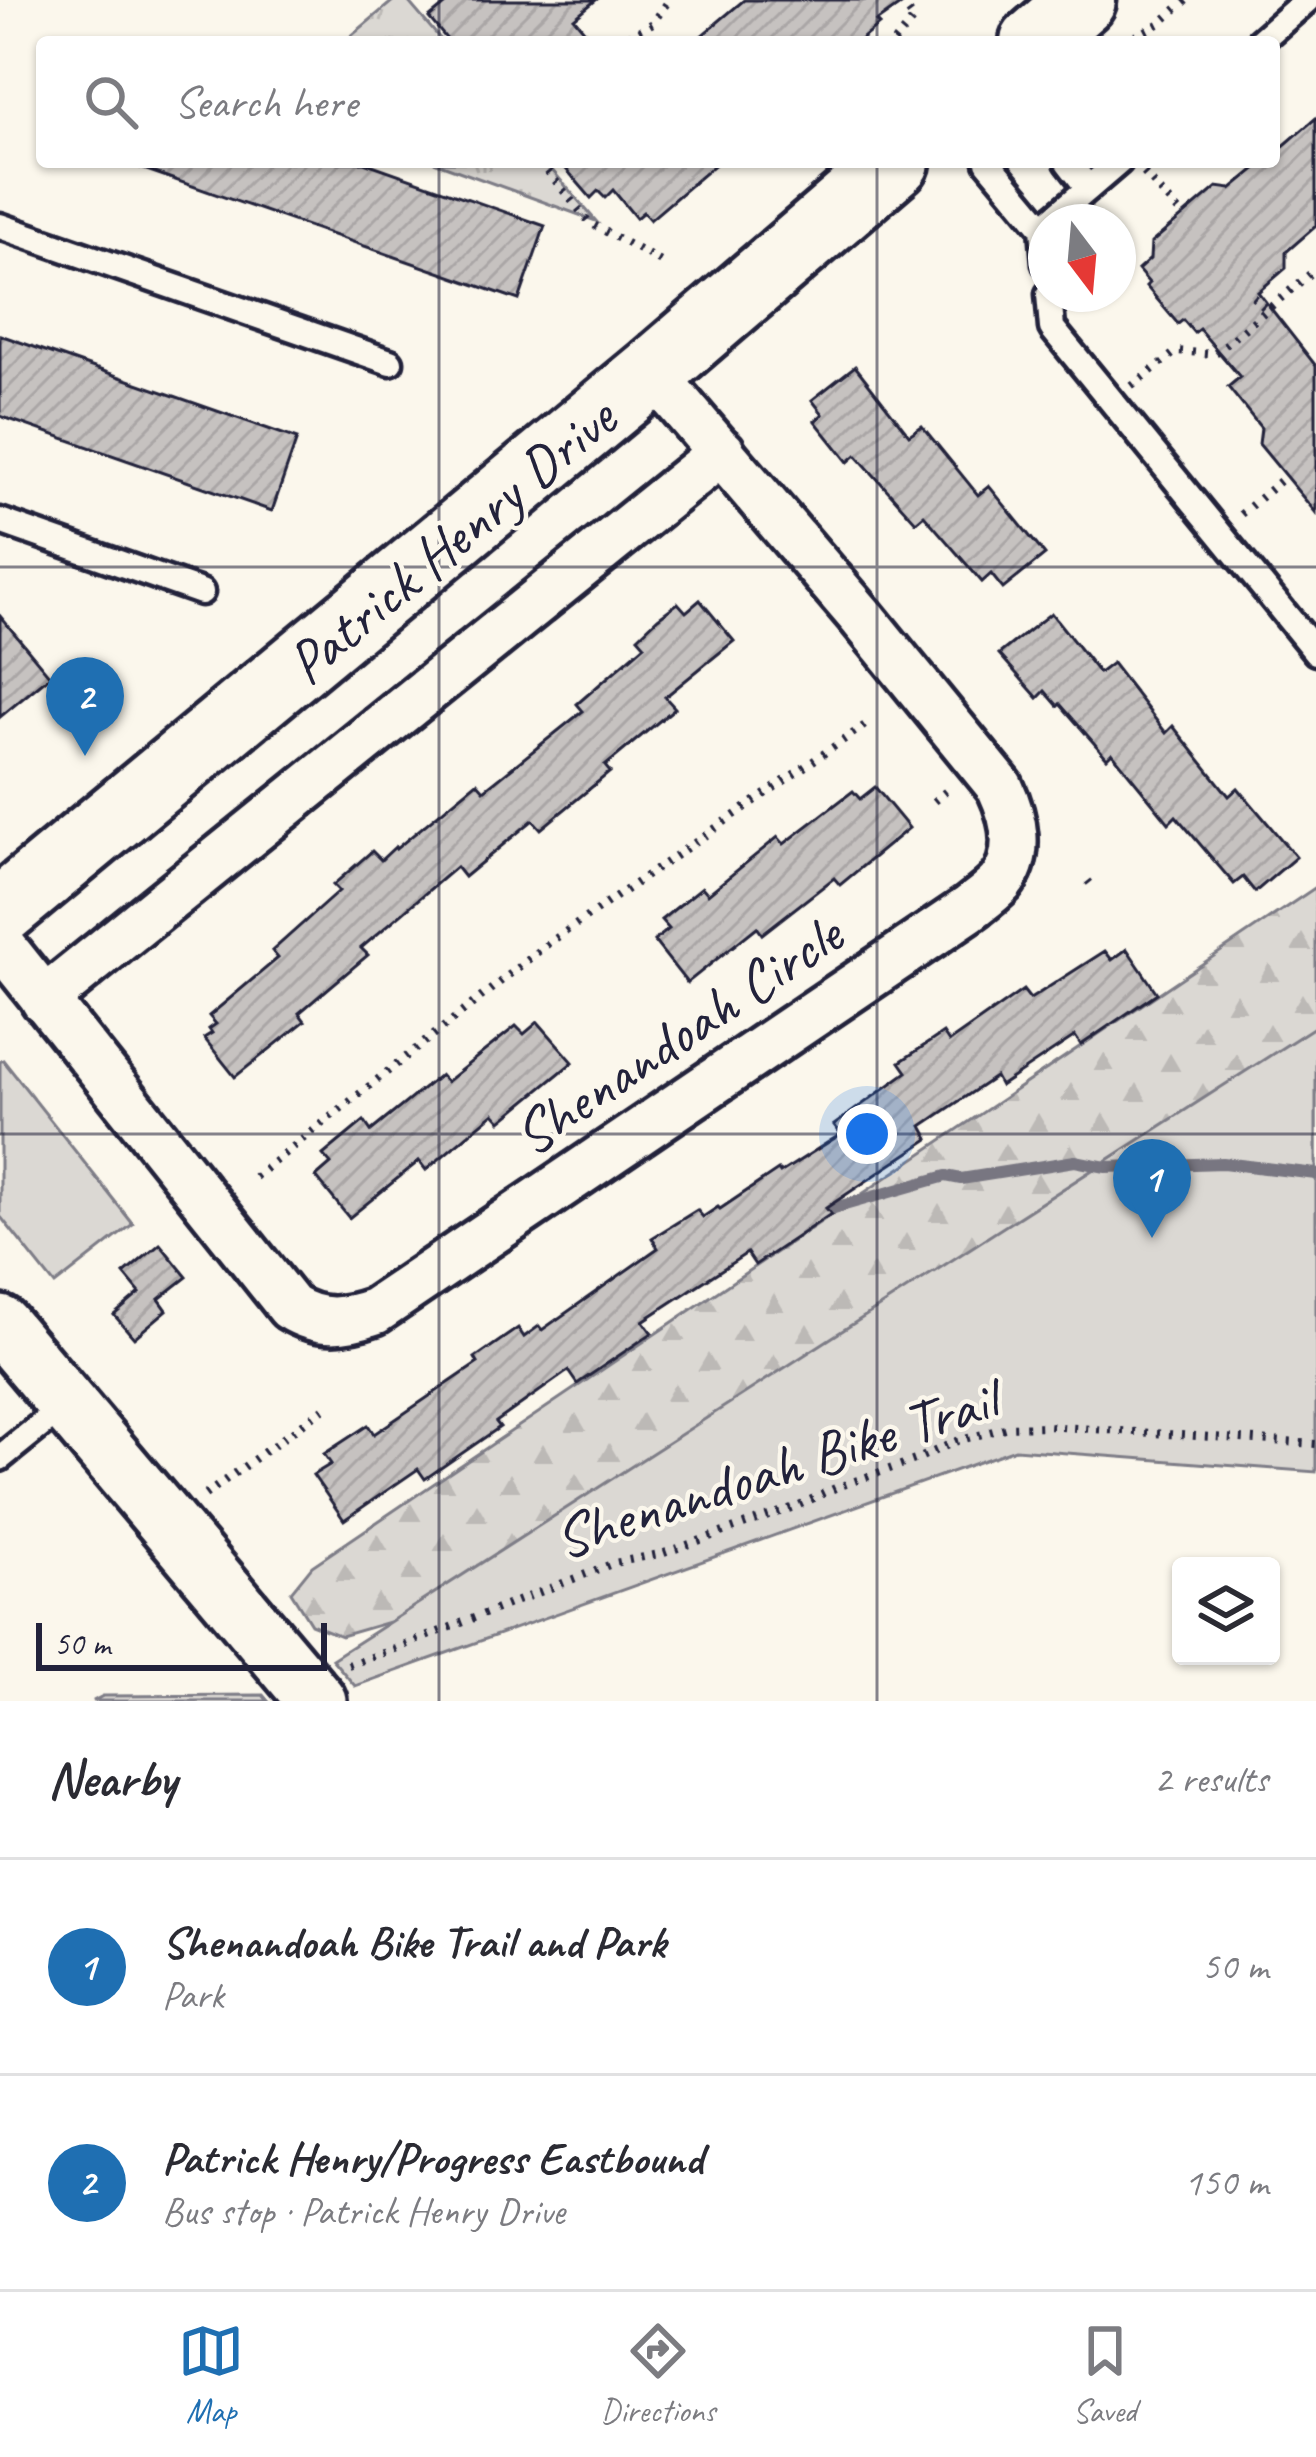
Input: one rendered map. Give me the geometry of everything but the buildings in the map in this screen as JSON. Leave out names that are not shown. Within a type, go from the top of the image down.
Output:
[{"type":"main road","points":[[1041,36],[1082,0]]},
{"type":"main road","name":"Patrick Henry Drive","points":[[0,912],[652,372],[889,168]]},
{"type":"street","name":"Shenandoah Circle","points":[[0,943],[290,1307],[337,1322],[375,1311],[969,909],[1000,882],[1012,856],[1014,826],[1000,788],[652,372]]},
{"type":"street","points":[[44,1000],[722,452]]},
{"type":"street","points":[[0,1325],[311,1694]]},
{"type":"lane","points":[[1265,36],[1307,0]]},
{"type":"lane","points":[[994,168],[1028,205]]},
{"type":"lane","points":[[1073,168],[1088,188]]},
{"type":"lane","points":[[1070,204],[1112,168]]},
{"type":"lane","points":[[0,226],[390,362]]},
{"type":"lane","points":[[1051,312],[1052,328],[1316,652]]},
{"type":"lane","points":[[0,521],[201,592]]},
{"type":"lane","points":[[0,1458],[67,1405]]},
{"type":"path","points":[[629,36],[653,23],[669,0]]},
{"type":"path","points":[[1136,36],[1187,0]]},
{"type":"path","points":[[899,36],[914,20],[902,3]]},
{"type":"path","points":[[545,168],[590,223],[661,262]]},
{"type":"path","points":[[1144,173],[1183,216]]},
{"type":"path","points":[[1159,365],[1177,352],[1214,354],[1316,269]]},
{"type":"path","points":[[1253,297],[1267,310]]},
{"type":"path","points":[[1239,515],[1286,477]]},
{"type":"path","points":[[255,1177],[549,943],[871,722]]},
{"type":"path","points":[[196,1502],[330,1404]]},
{"type":"path","name":"Shenandoah Bike Trail","points":[[311,1694],[367,1657],[614,1563],[664,1553],[957,1441],[1008,1427],[1316,1444]]},
{"type":"green space","points":[[394,0],[407,0],[438,36],[351,36]]},
{"type":"green space","points":[[450,168],[550,168],[596,221]]},
{"type":"green space","points":[[1316,887],[1316,1219],[437,1608],[341,1636],[311,1624],[291,1592],[312,1566]]},
{"type":"green space","points":[[1316,1026],[1316,1472],[1015,1449],[355,1686],[332,1659]]},
{"type":"green space","points":[[3,1060],[133,1224],[55,1285],[0,1216]]},
{"type":"green space","points":[[263,1695],[268,1701],[93,1701],[103,1696]]},
{"type":"waterway","points":[[813,1214],[946,1176],[961,1179],[1075,1161],[1106,1167],[1223,1163],[1316,1174]]},
{"type":"place","name":"Patrick Henry/Progress Eastbound","points":[[85,756]]},
{"type":"place","name":"Shenandoah Bike Trail and Park","points":[[1152,1238]]}]
